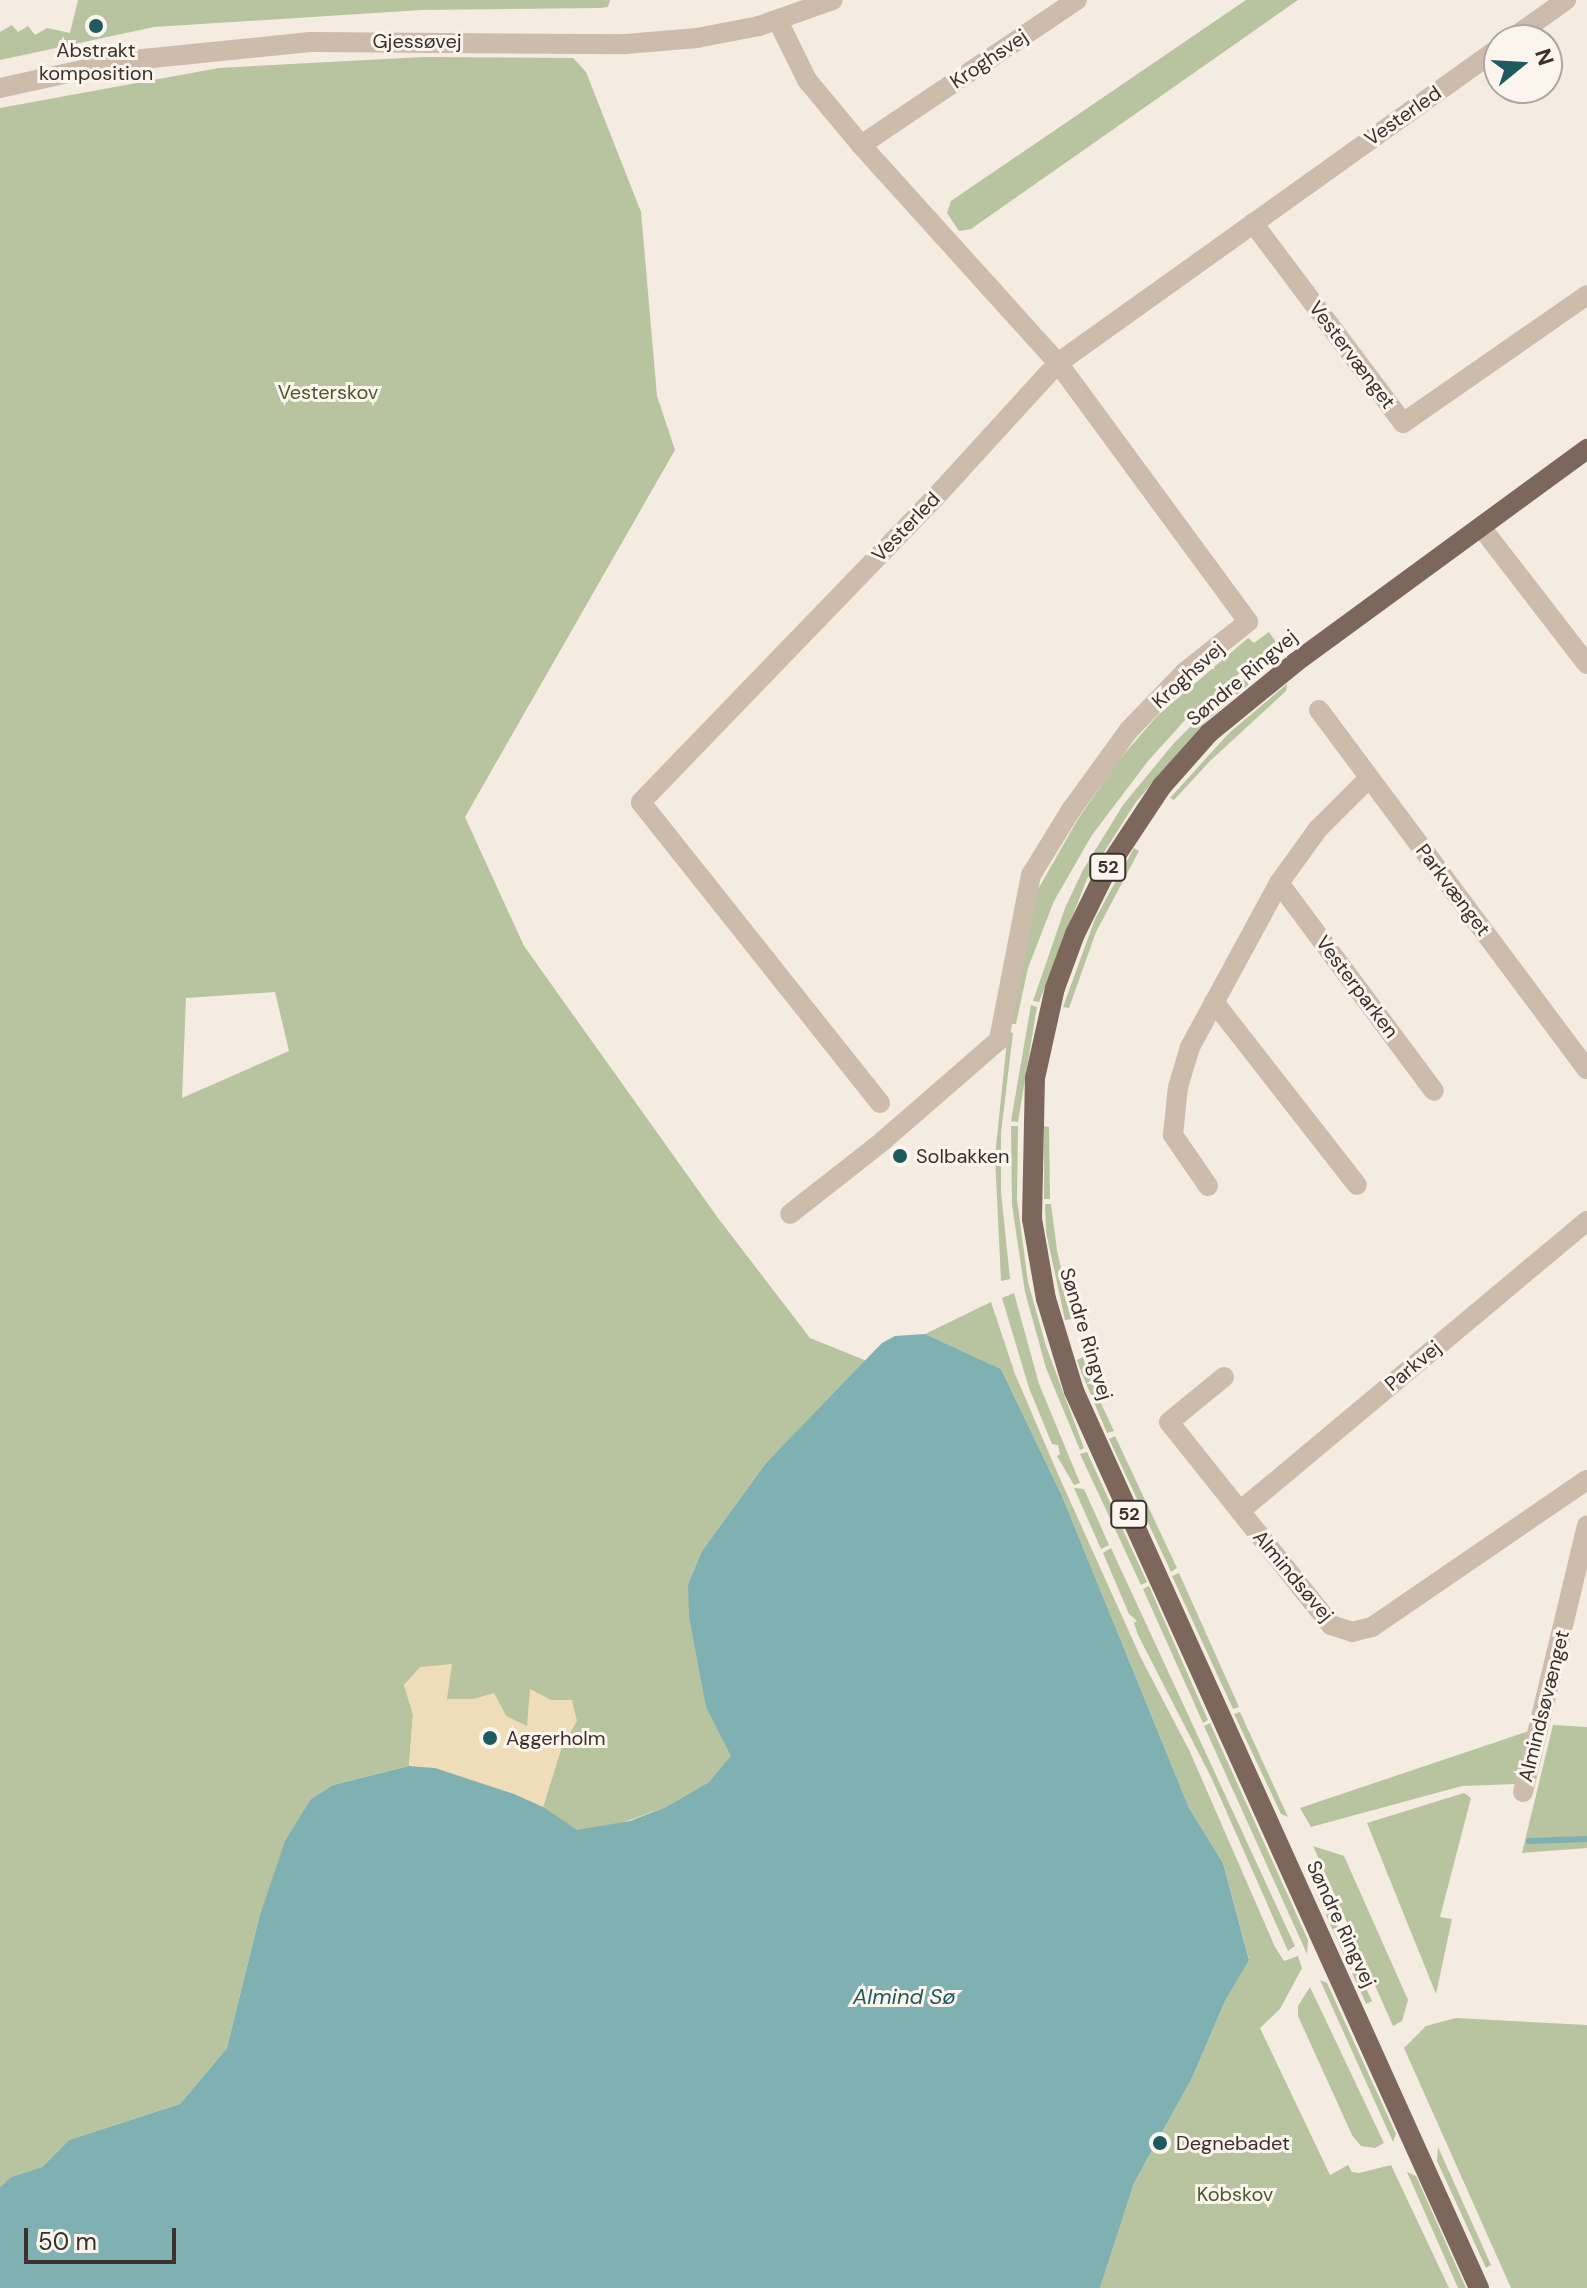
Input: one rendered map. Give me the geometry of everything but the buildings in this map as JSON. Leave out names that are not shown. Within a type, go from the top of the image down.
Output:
[{"type":"main road","name":"Søndre Ringvej","points":[[1479,2288],[1074,1391],[1046,1299],[1032,1219],[1035,1078],[1055,988],[1075,934],[1107,869],[1162,786],[1209,733],[1296,662],[1587,449]]},
{"type":"street","name":"Gjessøvej","points":[[0,88],[123,61],[265,45],[398,40],[626,44],[718,35],[778,21],[833,0]]},
{"type":"street","name":"Kroghsvej","points":[[861,145],[1077,0]]},
{"type":"street","points":[[1532,24],[1566,0]]},
{"type":"street","name":"Kroghsvej","points":[[778,21],[807,80],[861,145],[1058,363],[1248,622],[1185,672],[1129,730],[1071,810],[1031,875],[999,1040],[883,1141],[790,1214]]},
{"type":"street","name":"Vesterled","points":[[880,1103],[641,802],[931,502],[1058,363],[1483,59]]},
{"type":"street","name":"Vestervænget","points":[[1253,223],[1403,423],[1587,295]]},
{"type":"street","points":[[1481,527],[1587,664]]},
{"type":"street","name":"Parkvænget","points":[[1319,710],[1585,1063]]},
{"type":"street","points":[[1208,1186],[1173,1135],[1178,1087],[1190,1047],[1279,883],[1318,829],[1369,778]]},
{"type":"street","name":"Vesterparken","points":[[1279,883],[1434,1091]]},
{"type":"street","points":[[1214,1002],[1357,1185]]},
{"type":"street","name":"Parkvej","points":[[1240,1511],[1587,1221]]},
{"type":"street","name":"Almindsøvej","points":[[1224,1377],[1169,1422],[1331,1625],[1352,1632],[1372,1627],[1586,1485]]},
{"type":"street","name":"Almindsøvænget","points":[[1523,1792],[1587,1526]]},
{"type":"green space","points":[[78,0],[610,0],[608,7],[601,8],[421,10],[154,27],[0,60],[0,32],[12,25],[18,32],[28,26],[35,35],[47,28],[70,33]]},
{"type":"green space","points":[[1246,0],[1298,0],[971,229],[959,231],[947,213],[951,201]]},
{"type":"green space","name":"Vesterskov","points":[[423,57],[573,58],[586,72],[641,212],[657,396],[675,450],[465,817],[524,946],[718,1218],[810,1338],[867,1361],[766,1463],[702,1551],[688,1584],[706,1707],[732,1756],[709,1782],[666,1807],[522,1859],[543,1807],[561,1749],[576,1721],[527,1727],[506,1716],[497,1699],[447,1699],[404,1685],[413,1714],[409,1766],[333,1785],[311,1799],[259,1918],[227,2048],[180,2104],[69,2140],[42,2167],[11,2177],[0,2187],[0,108],[219,68]],"holes":[[[275,992],[289,1051],[182,1098],[186,998]]]},
{"type":"green space","points":[[1269,632],[1276,642],[1186,719],[1148,761],[1092,835],[1054,901],[1028,968],[1016,1024],[1009,1024],[1032,900],[1078,819],[1119,760],[1157,716],[1248,638],[1254,643]]},
{"type":"green space","points":[[1264,663],[1264,671],[1203,724],[1136,802],[1087,879],[1039,1002],[1033,1001],[1065,908],[1083,870],[1123,805],[1174,743],[1208,709]]},
{"type":"green space","points":[[1287,684],[1286,691],[1210,761],[1174,800],[1170,798],[1229,733]]},
{"type":"green space","points":[[1134,848],[1139,851],[1096,932],[1069,1008],[1063,1007],[1095,919]]},
{"type":"green space","points":[[1031,1005],[1037,1007],[1018,1122],[1011,1121]]},
{"type":"green space","points":[[1008,1031],[1013,1033],[1001,1133],[1001,1192],[1010,1279],[1001,1281],[995,1156]]},
{"type":"green space","points":[[1011,1126],[1018,1126],[1017,1199],[1028,1282],[1046,1346],[1084,1448],[1080,1450],[1046,1368],[1025,1292],[1012,1205]]},
{"type":"green space","points":[[1044,1126],[1049,1127],[1050,1199],[1044,1199]]},
{"type":"green space","points":[[1045,1204],[1051,1204],[1072,1319],[1065,1320],[1046,1232]]},
{"type":"green space","points":[[1014,1293],[1039,1384],[1080,1483],[1074,1485],[1057,1456],[1060,1454],[1058,1445],[1052,1444],[1029,1388],[1002,1298]]},
{"type":"green space","name":"Kobskov","points":[[991,1302],[1015,1374],[1057,1472],[1140,1656],[1190,1752],[1275,1947],[1284,1961],[1298,1956],[1302,1968],[1280,2009],[1260,2028],[1330,2175],[1348,2165],[1352,2172],[1359,2173],[1391,2165],[1449,2288],[1100,2288],[1134,2183],[1192,2078],[1225,2001],[1249,1959],[1223,1863],[1189,1808],[1062,1496],[1001,1369],[925,1334]]},
{"type":"green space","points":[[1083,1357],[1114,1431],[1107,1433],[1082,1374],[1077,1360]]},
{"type":"green space","points":[[1115,1436],[1177,1568],[1171,1572],[1109,1439]]},
{"type":"green space","points":[[1087,1452],[1147,1582],[1141,1585],[1080,1454]]},
{"type":"green space","points":[[1074,1488],[1084,1489],[1109,1545],[1101,1549]]},
{"type":"green space","points":[[1111,1548],[1295,1946],[1288,1951],[1212,1779],[1138,1635],[1134,1623],[1137,1621],[1129,1614],[1103,1553]]},
{"type":"green space","points":[[1179,1573],[1239,1707],[1233,1709],[1172,1576]]},
{"type":"green space","points":[[1149,1586],[1208,1720],[1203,1723],[1143,1589]]},
{"type":"green space","points":[[1240,1712],[1288,1817],[1281,1814],[1234,1714]]},
{"type":"green space","points":[[1210,1723],[1308,1940],[1307,1954],[1204,1726]]},
{"type":"green space","points":[[1553,1725],[1587,1727],[1587,1848],[1522,1853]]},
{"type":"green space","points":[[1529,1731],[1516,1784],[1462,1786],[1311,1827],[1300,1808]]},
{"type":"green space","points":[[1464,1793],[1471,1798],[1440,1917],[1452,1919],[1436,1994],[1367,1823]]},
{"type":"green space","points":[[1313,1846],[1344,1856],[1408,2000],[1402,2021],[1393,2026]]},
{"type":"green space","points":[[1314,1875],[1372,2001],[1366,2004],[1309,1877]]},
{"type":"green space","points":[[1320,1980],[1327,1983],[1396,2134],[1393,2142]]},
{"type":"green space","points":[[1310,1987],[1384,2143],[1375,2148],[1361,2146],[1352,2135],[1298,2016],[1298,2006]]},
{"type":"green space","points":[[1456,2018],[1587,2025],[1587,2288],[1511,2288],[1404,2048],[1426,2026]]},
{"type":"green space","points":[[1438,2147],[1491,2265],[1486,2268],[1437,2161]]},
{"type":"green space","points":[[1407,2172],[1416,2176],[1466,2288],[1458,2288]]},
{"type":"sand","name":"Aggerholm","points":[[452,1664],[447,1699],[473,1699],[494,1693],[506,1716],[527,1726],[530,1689],[551,1700],[572,1700],[577,1721],[561,1749],[543,1807],[435,1768],[409,1766],[413,1714],[404,1685],[420,1667]]},
{"type":"water","name":"Almind Sø","points":[[925,1334],[1001,1369],[1062,1496],[1189,1808],[1223,1863],[1249,1960],[1225,2001],[1192,2078],[1134,2183],[1100,2288],[0,2288],[0,2187],[11,2177],[42,2167],[69,2140],[180,2104],[227,2048],[259,1918],[285,1841],[311,1799],[333,1785],[409,1766],[435,1768],[514,1794],[543,1807],[577,1830],[630,1821],[666,1807],[709,1782],[731,1756],[706,1707],[689,1616],[688,1584],[702,1551],[766,1463],[882,1343],[895,1336]]},
{"type":"waterway","points":[[1529,1841],[1587,1839]]},
{"type":"place","name":"Abstrakt komposition","points":[[96,26]]},
{"type":"place","name":"Solbakken","points":[[900,1156]]},
{"type":"place","name":"Aggerholm","points":[[490,1738]]},
{"type":"place","name":"Degnebadet","points":[[1160,2143]]}]
